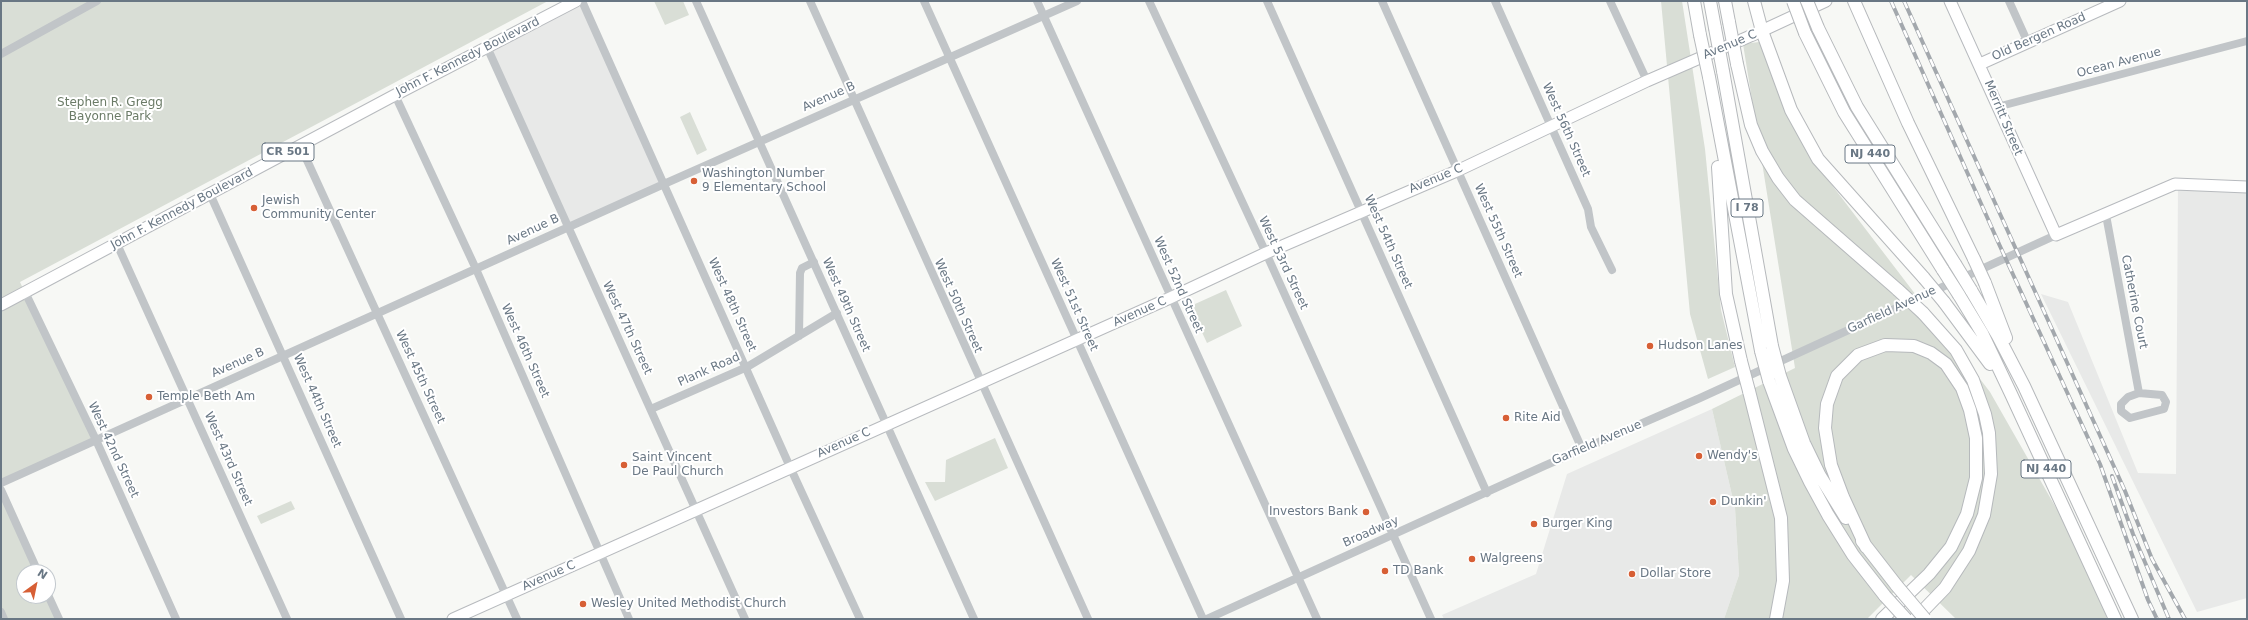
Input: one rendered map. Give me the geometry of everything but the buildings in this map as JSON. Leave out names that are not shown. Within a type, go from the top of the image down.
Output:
[{"type":"highway","name":"I 78","points":[[1694,1],[1717,127],[1767,349],[1780,376],[1804,443],[1820,476],[1866,547],[1925,619]]},
{"type":"highway","name":"I 78","points":[[1710,1],[1723,70],[1767,349],[1769,382],[1794,448],[1828,515],[1853,555],[1885,596],[1906,619]]},
{"type":"highway","points":[[1724,1],[1751,124],[1762,151],[1778,178],[1801,205],[1923,312],[1956,350],[1974,380],[1985,414],[1989,433],[1991,474],[1984,515],[1969,551],[1945,588],[1915,619]]},
{"type":"highway","points":[[1754,1],[1762,31],[1791,110],[1818,159],[1944,302],[2011,394]]},
{"type":"highway","name":"NJ 440","points":[[1793,1],[1805,33],[1844,112],[1982,333],[2115,619]]},
{"type":"highway","name":"NJ 440","points":[[1807,1],[1818,28],[1857,108],[1955,264],[1998,336],[2024,386],[2132,619]]},
{"type":"highway","points":[[1854,1],[1904,116],[1974,259],[2024,386]]},
{"type":"highway","points":[[1717,127],[1715,134],[1726,294],[1741,361],[1781,518],[1783,581],[1776,619]]},
{"type":"highway","points":[[1866,547],[1843,497],[1831,465],[1825,428],[1826,404],[1837,376],[1858,355],[1885,345],[1914,346],[1931,353],[1946,364],[1962,388],[1970,410],[1976,438],[1976,478],[1967,514],[1951,547],[1929,574],[1882,619]]},
{"type":"main road","name":"John F. Kennedy Boulevard","points":[[1,305],[300,145],[576,1]]},
{"type":"main road","name":"Avenue C","points":[[453,619],[1170,298],[1266,253],[1459,170],[1646,81],[1762,31],[1826,1]]},
{"type":"main road","name":"Merritt Street","points":[[1950,1],[1980,64],[1997,108],[2056,235]]},
{"type":"main road","name":"Old Bergen Road","points":[[1980,64],[2120,1]]},
{"type":"main road","name":"Garfield Avenue","points":[[2056,235],[2106,215],[2175,184],[2247,187]]},
{"type":"street","points":[[1,54],[97,1]]},
{"type":"street","name":"West 48th Street","points":[[582,1],[747,367],[790,467],[860,619]]},
{"type":"street","name":"West 49th Street","points":[[696,1],[974,619]]},
{"type":"street","name":"West 50th Street","points":[[810,1],[853,100],[1088,619]]},
{"type":"street","name":"West 51st Street","points":[[924,1],[1203,619]]},
{"type":"street","name":"West 52nd Street","points":[[1037,1],[1170,298],[1317,619]]},
{"type":"street","name":"Avenue B","points":[[1,483],[759,141],[1077,1]]},
{"type":"street","name":"West 53rd Street","points":[[1149,1],[1266,253],[1431,619]]},
{"type":"street","name":"West 54th Street","points":[[1267,1],[1487,493]]},
{"type":"street","name":"West 55th Street","points":[[1382,1],[1459,170],[1582,449]]},
{"type":"street","name":"West 56th Street","points":[[1495,1],[1588,209],[1591,227],[1612,270]]},
{"type":"street","points":[[1610,1],[1646,81]]},
{"type":"street","points":[[2009,1],[2028,43]]},
{"type":"street","name":"Ocean Avenue","points":[[1997,108],[2247,42]]},
{"type":"street","name":"West 47th Street","points":[[487,47],[745,619]]},
{"type":"street","name":"West 46th Street","points":[[395,95],[476,269],[629,619]]},
{"type":"street","name":"West 45th Street","points":[[300,145],[518,619]]},
{"type":"street","name":"West 44th Street","points":[[210,194],[401,619]]},
{"type":"street","name":"Catherine Court","points":[[2106,215],[2139,393]]},
{"type":"street","name":"Garfield Avenue","points":[[1544,466],[1582,449],[1594,446],[2056,235]]},
{"type":"street","name":"West 43rd Street","points":[[117,244],[287,619]]},
{"type":"street","points":[[799,336],[800,273],[802,268],[814,262]]},
{"type":"street","name":"West 42nd Street","points":[[25,292],[96,440],[176,619]]},
{"type":"street","name":"Plank Road","points":[[651,409],[747,367],[837,313]]},
{"type":"street","points":[[2139,393],[2162,395],[2166,402],[2164,409],[2130,418],[2121,411],[2121,404],[2128,397],[2139,393]]},
{"type":"street","name":"Broadway","points":[[1207,619],[1298,577],[1394,536],[1544,466]]},
{"type":"street","points":[[1,490],[34,564]]},
{"type":"street","points":[[52,604],[59,619]]},
{"type":"street","points":[[1,612],[4,619]]},
{"type":"shaded area","points":[[582,1],[664,184],[568,227],[487,47]]},
{"type":"shaded area","points":[[2178,184],[2247,188],[2247,598],[2197,612],[2041,294],[2068,302],[2138,473],[2176,474]]},
{"type":"shaded area","points":[[1712,409],[1735,508],[1739,575],[1724,619],[1444,619],[1442,615],[1536,574],[1567,474]]},
{"type":"green space","name":"Stephen R. Gregg Bayonne Park","points":[[1,1],[548,1],[20,282],[93,442],[1,483]]},
{"type":"green space","points":[[654,1],[683,1],[689,15],[665,25]]},
{"type":"green space","points":[[1661,1],[1682,1],[1705,149],[1721,310],[1735,367],[1708,379],[1690,314]]},
{"type":"green space","points":[[1759,42],[1812,159],[1990,392],[2092,571],[2107,619],[1956,619],[1911,575],[1867,619],[1724,619],[1739,575],[1735,508],[1712,409],[1795,368],[1743,44]]},
{"type":"green space","points":[[690,112],[707,150],[697,155],[680,117]]},
{"type":"green space","points":[[1226,290],[1242,326],[1207,343],[1192,311],[1195,304]]},
{"type":"green space","points":[[995,438],[1008,468],[935,501],[925,482],[945,482],[946,460]]},
{"type":"green space","points":[[1,489],[34,564],[16,564],[16,604],[52,604],[59,619],[1,619]]},
{"type":"green space","points":[[291,501],[295,509],[261,524],[257,516]]},
{"type":"railway","points":[[1891,1],[1999,244],[2100,464],[2148,600],[2157,619]]},
{"type":"railway","points":[[1904,1],[2125,491],[2152,559],[2185,619]]},
{"type":"railway","points":[[2112,476],[2133,534],[2169,619]]},
{"type":"place","name":"Washington Number 9 Elementary School","points":[[694,181]]},
{"type":"place","name":"Jewish Community Center","points":[[254,208]]},
{"type":"place","name":"Hudson Lanes","points":[[1650,346]]},
{"type":"place","name":"Temple Beth Am","points":[[149,397]]},
{"type":"place","name":"Rite Aid","points":[[1506,418]]},
{"type":"place","name":"Wendy's","points":[[1699,456]]},
{"type":"place","name":"Saint Vincent De Paul Church","points":[[624,465]]},
{"type":"place","name":"Dunkin'","points":[[1713,502]]},
{"type":"place","name":"Investors Bank","points":[[1366,512]]},
{"type":"place","name":"Burger King","points":[[1534,524]]},
{"type":"place","name":"Walgreens","points":[[1472,559]]},
{"type":"place","name":"TD Bank","points":[[1385,571]]},
{"type":"place","name":"Dollar Store","points":[[1632,574]]},
{"type":"place","name":"Wesley United Methodist Church","points":[[583,604]]}]
